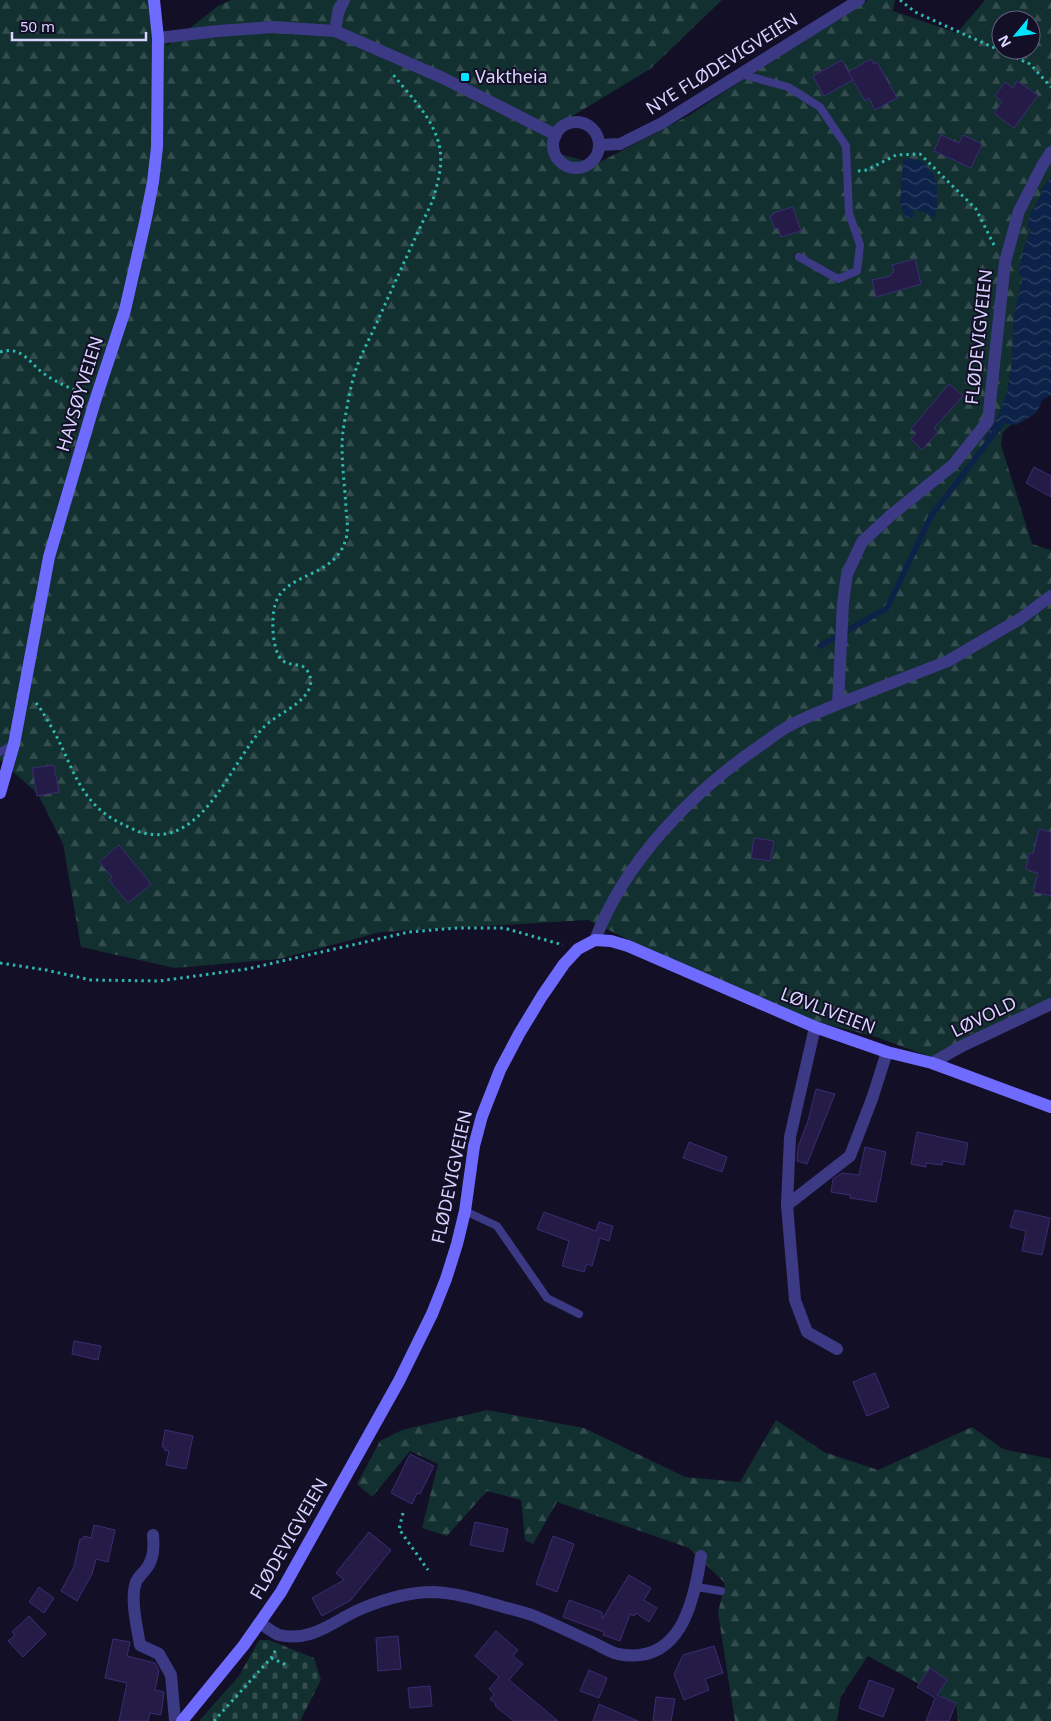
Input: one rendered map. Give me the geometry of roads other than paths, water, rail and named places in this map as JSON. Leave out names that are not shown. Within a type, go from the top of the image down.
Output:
[{"type":"main road","name":"HAVSØYVEIEN","points":[[0,793],[14,744],[49,558],[125,310],[153,182],[157,147],[158,38],[154,0]]},
{"type":"main road","name":"FLØDEVIGVEIEN","points":[[182,1721],[260,1623],[281,1592],[399,1381],[432,1314],[446,1279],[465,1211],[474,1146],[490,1094],[500,1070],[519,1034],[564,964],[578,949],[595,940]]},
{"type":"main road","name":"LØVLIVEIEN","points":[[595,940],[611,941],[628,946],[815,1027],[887,1052],[932,1063],[1051,1107]]},
{"type":"street","points":[[335,31],[338,13],[344,0]]},
{"type":"street","name":"NYE FLØDEVIGVEIEN","points":[[599,145],[620,144],[662,123],[859,0]]},
{"type":"street","points":[[158,38],[218,31],[273,28],[335,31],[443,78],[556,135]]},
{"type":"street","points":[[582,123],[588,126],[594,131],[599,145],[594,159],[582,167],[567,166],[556,157],[554,150],[556,135],[566,124],[582,123]]},
{"type":"street","name":"FLØDEVIGVEIEN","points":[[838,704],[840,642],[847,574],[862,542],[890,516],[953,465],[988,420],[1005,262],[1019,211],[1051,152]]},
{"type":"street","points":[[595,940],[604,917],[644,854],[692,800],[732,765],[788,726],[838,704],[948,661],[1020,619],[1051,596]]},
{"type":"street","name":"LØVOLD","points":[[932,1063],[962,1046],[1051,1004]]},
{"type":"street","points":[[815,1027],[790,1137],[787,1205],[795,1300],[807,1332],[836,1349]]},
{"type":"street","points":[[787,1205],[850,1156],[872,1099],[887,1052]]},
{"type":"street","points":[[153,1535],[154,1548],[152,1559],[148,1567],[137,1579],[134,1592],[136,1625],[140,1645],[159,1654],[171,1675],[175,1721]]},
{"type":"street","points":[[260,1623],[278,1635],[295,1636],[309,1634],[330,1626],[362,1608],[409,1594],[449,1593],[463,1595],[537,1616],[617,1654],[644,1655],[662,1648],[675,1636],[688,1614],[696,1587],[701,1556]]},
{"type":"lane","points":[[741,74],[788,88],[820,107],[846,146],[849,213],[860,245],[858,271],[838,279],[799,257]]},
{"type":"lane","points":[[0,752],[14,744]]},
{"type":"lane","points":[[465,1211],[497,1226],[547,1298],[579,1314]]},
{"type":"lane","points":[[696,1587],[721,1591]]},
{"type":"water","points":[[903,159],[914,159],[923,162],[934,175],[937,193],[935,218],[913,209],[913,218],[905,218],[900,203]]},
{"type":"water","points":[[1051,177],[1051,395],[1043,399],[1036,413],[1017,425],[1003,423],[989,440],[983,441],[998,417],[1007,392],[1012,363],[1014,316],[1023,277],[1019,274],[1019,271],[1025,244],[1032,229],[1027,226],[1032,209],[1034,209],[1041,191]]},
{"type":"waterway","points":[[820,646],[887,608],[931,516],[1001,425]]},
{"type":"place","name":"Vaktheia","points":[[465,77]]}]
